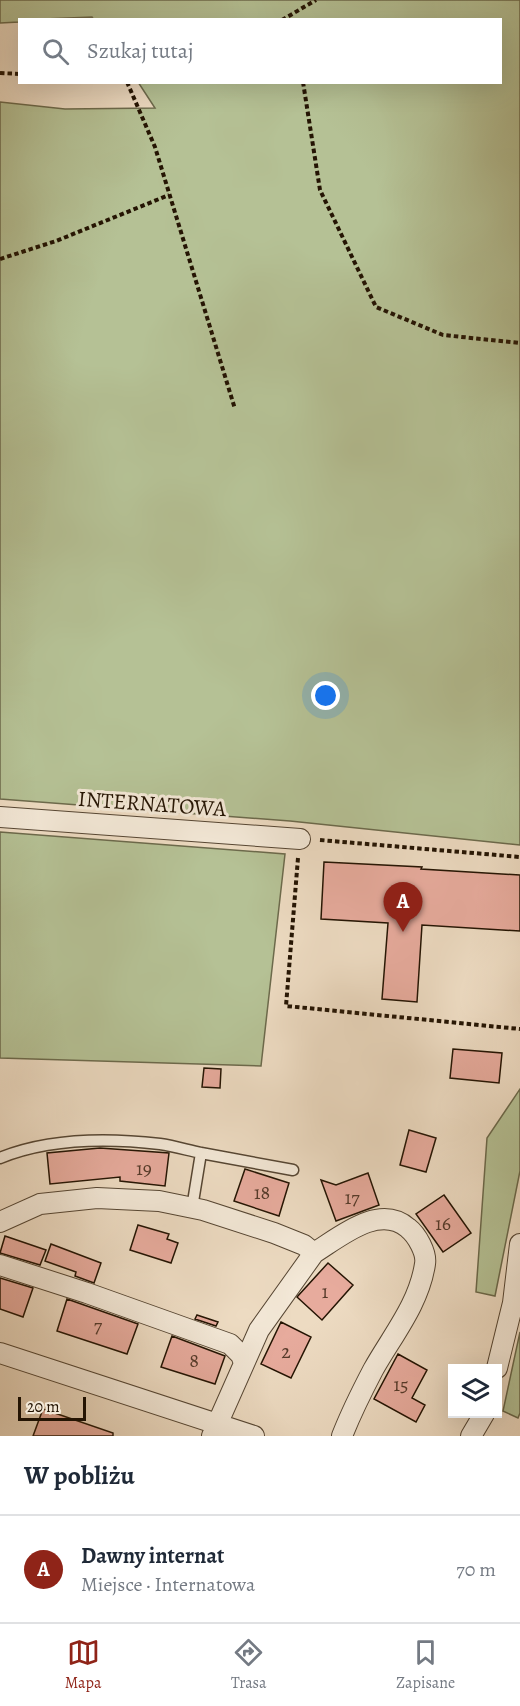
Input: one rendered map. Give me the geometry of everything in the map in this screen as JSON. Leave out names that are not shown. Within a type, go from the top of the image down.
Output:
[{"type":"street","name":"INTERNATOWA","points":[[0,817],[300,838]]},
{"type":"street","points":[[0,1222],[40,1204],[97,1198],[159,1201],[192,1208],[274,1233],[304,1245],[314,1253]]},
{"type":"street","points":[[215,1430],[259,1330],[314,1253],[358,1226],[377,1220],[393,1219],[409,1229],[425,1253],[426,1263],[410,1310],[374,1370],[342,1436]]},
{"type":"street","points":[[498,1364],[513,1303],[520,1244]]},
{"type":"street","points":[[0,1265],[230,1344],[241,1354],[244,1363]]},
{"type":"street","points":[[0,1353],[215,1430],[254,1436]]},
{"type":"street","points":[[471,1436],[481,1418]]},
{"type":"lane","points":[[0,1158],[67,1142],[99,1141],[163,1145],[293,1170]]},
{"type":"lane","points":[[192,1208],[201,1153]]},
{"type":"path","points":[[285,18],[316,0]]},
{"type":"path","points":[[0,73],[18,74]]},
{"type":"path","points":[[128,84],[155,147],[235,409]]},
{"type":"path","points":[[303,84],[320,190],[376,307],[443,335],[520,344]]},
{"type":"path","points":[[0,258],[56,241],[170,195]]},
{"type":"path","points":[[520,857],[300,838],[286,1006],[520,1029]]},
{"type":"green space","points":[[0,0],[520,0],[520,845],[290,821],[0,799],[0,102],[65,109],[155,108],[139,84],[502,84],[502,18],[92,17],[18,18],[18,22],[0,23]]},
{"type":"green space","points":[[0,832],[285,854],[261,1066],[0,1058]]},
{"type":"green space","points":[[520,1089],[520,1171],[495,1296],[476,1292],[487,1138]]},
{"type":"green space","points":[[520,1332],[520,1413],[518,1418],[503,1411]]},
{"type":"building","points":[[324,862],[520,875],[520,931],[422,925],[417,1002],[382,999],[388,923],[321,919]]},
{"type":"building","points":[[453,1049],[502,1053],[499,1083],[450,1078]]},
{"type":"building","points":[[204,1068],[221,1069],[220,1088],[202,1087]]},
{"type":"building","points":[[409,1130],[436,1138],[426,1172],[400,1165]]},
{"type":"building","points":[[100,1148],[169,1153],[165,1186],[120,1181],[120,1177],[50,1184],[47,1153]]},
{"type":"building","points":[[245,1169],[289,1183],[279,1216],[234,1201]]},
{"type":"building","points":[[368,1173],[379,1205],[336,1221],[321,1180],[336,1185]]},
{"type":"building","points":[[444,1195],[471,1233],[443,1252],[416,1214]]},
{"type":"building","points":[[138,1225],[169,1234],[167,1239],[178,1243],[171,1263],[130,1250]]},
{"type":"building","points":[[5,1236],[46,1250],[40,1265],[0,1253]]},
{"type":"building","points":[[51,1244],[101,1263],[94,1283],[75,1276],[76,1272],[45,1261]]},
{"type":"building","points":[[328,1263],[353,1285],[322,1320],[297,1297]]},
{"type":"building","points":[[0,1278],[33,1288],[23,1317],[0,1309]]},
{"type":"building","points":[[67,1299],[138,1324],[127,1354],[57,1331]]},
{"type":"building","points":[[197,1315],[218,1322],[216,1326],[195,1319]]},
{"type":"building","points":[[281,1322],[311,1337],[291,1378],[261,1364]]},
{"type":"building","points":[[172,1336],[225,1356],[215,1384],[161,1367]]},
{"type":"building","points":[[398,1354],[427,1370],[412,1398],[425,1405],[416,1422],[374,1399]]},
{"type":"building","points":[[43,1409],[113,1433],[113,1436],[33,1436]]},
{"type":"place","name":"Dawny internat","points":[[403,932]]}]
